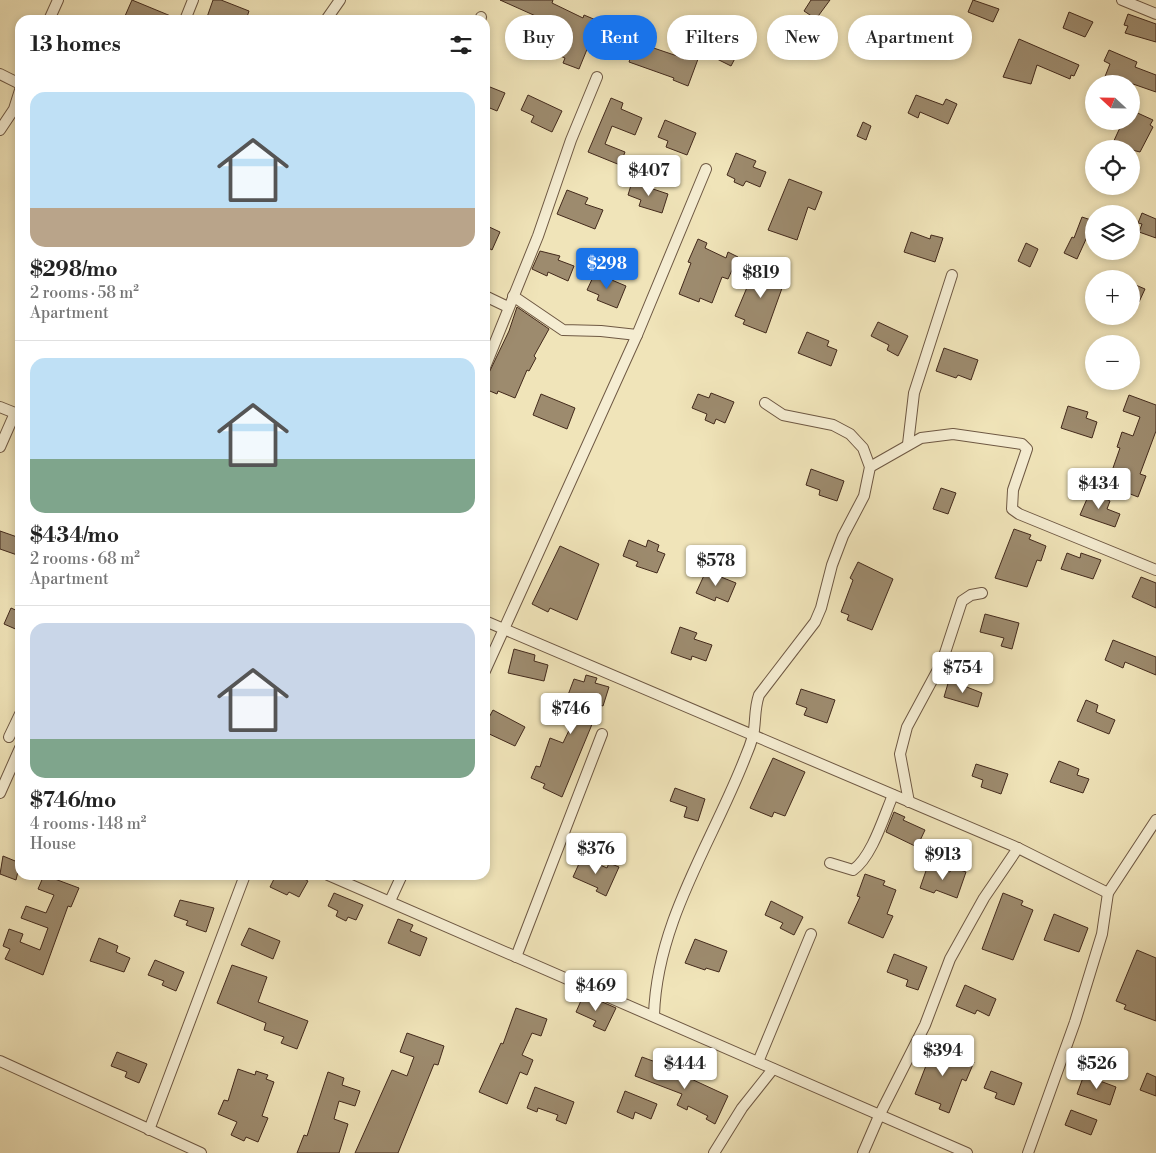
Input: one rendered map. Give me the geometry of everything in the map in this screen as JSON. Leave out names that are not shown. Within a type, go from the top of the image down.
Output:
[{"type":"street","points":[[51,15],[58,0]]},
{"type":"street","points":[[187,15],[193,0]]},
{"type":"street","points":[[330,15],[340,0]]},
{"type":"street","points":[[1122,0],[1156,14]]},
{"type":"street","points":[[0,74],[15,82]]},
{"type":"street","points":[[490,354],[538,236],[571,140],[597,77]]},
{"type":"street","points":[[0,130],[15,106]]},
{"type":"street","points":[[490,660],[637,335],[706,169]]},
{"type":"street","points":[[908,444],[914,393],[952,275]]},
{"type":"street","points":[[513,296],[563,330],[601,331],[637,335]]},
{"type":"street","points":[[490,298],[508,307]]},
{"type":"street","points":[[654,1015],[659,968],[691,873],[753,736],[755,707],[759,695],[814,622],[821,608],[832,565],[864,496],[870,467],[863,448],[850,434],[833,425],[783,415],[765,403]]},
{"type":"street","points":[[0,407],[15,413]]},
{"type":"street","points":[[0,447],[15,420]]},
{"type":"street","points":[[870,467],[921,438],[953,434],[1022,444],[1027,449],[1013,490],[1012,509],[1019,514],[1156,570]]},
{"type":"street","points":[[909,802],[900,754],[907,727],[942,662],[962,601],[971,595],[982,593]]},
{"type":"street","points":[[490,622],[1018,848],[1108,892]]},
{"type":"street","points":[[4,735],[15,721]]},
{"type":"street","points":[[516,957],[602,734]]},
{"type":"street","points":[[0,793],[15,759]]},
{"type":"street","points":[[830,863],[853,870],[860,864],[873,842],[893,795]]},
{"type":"street","points":[[1028,1153],[1078,1013],[1102,934],[1108,892],[1156,820]]},
{"type":"street","points":[[863,1153],[878,1116],[925,1025],[950,959],[984,898],[1018,848]]},
{"type":"street","points":[[149,1130],[243,880]]},
{"type":"street","points":[[340,880],[654,1015],[878,1116],[967,1153]]},
{"type":"street","points":[[390,901],[400,880]]},
{"type":"street","points":[[758,1062],[811,934]]},
{"type":"street","points":[[0,1061],[202,1153]]},
{"type":"street","points":[[714,1153],[742,1108],[773,1069]]},
{"type":"building","points":[[132,0],[168,15],[125,15]]},
{"type":"building","points":[[213,0],[221,0],[249,11],[248,15],[208,15]]},
{"type":"building","points":[[500,0],[553,0],[552,3],[583,18],[583,59],[579,69],[563,63],[564,60],[573,60],[573,15],[533,15]]},
{"type":"building","points":[[811,0],[830,0],[819,15],[810,15],[804,11]]},
{"type":"building","points":[[973,0],[999,9],[993,22],[968,12]]},
{"type":"building","points":[[1069,12],[1093,22],[1085,37],[1063,28]]},
{"type":"building","points":[[1128,14],[1156,24],[1156,42],[1125,33],[1128,26],[1124,25]]},
{"type":"building","points":[[1019,39],[1079,65],[1074,76],[1071,75],[1070,79],[1037,65],[1031,84],[1003,77]]},
{"type":"building","points":[[657,49],[667,53],[667,60],[698,60],[688,86],[673,80],[674,78],[629,62],[630,60],[657,60]]},
{"type":"building","points":[[1109,50],[1137,62],[1135,67],[1156,75],[1156,92],[1140,86],[1140,75],[1106,75],[1110,64],[1104,61]]},
{"type":"building","points":[[719,60],[734,60],[731,66]]},
{"type":"building","points":[[490,87],[505,93],[497,111],[490,108]]},
{"type":"building","points":[[528,95],[562,111],[552,132],[531,122],[534,116],[521,110]]},
{"type":"building","points":[[916,95],[943,105],[946,99],[957,104],[948,124],[920,112],[918,118],[908,113]]},
{"type":"building","points":[[611,98],[623,103],[621,109],[642,118],[635,135],[612,126],[605,144],[625,152],[620,165],[588,152]]},
{"type":"building","points":[[1140,114],[1153,120],[1150,125],[1153,127],[1140,152],[1140,140],[1114,140],[1119,130],[1140,130]]},
{"type":"building","points":[[665,120],[696,133],[687,155],[666,147],[668,141],[658,137]]},
{"type":"building","points":[[863,122],[871,126],[866,140],[857,136]]},
{"type":"building","points":[[736,153],[756,161],[753,167],[766,172],[760,187],[746,181],[743,186],[734,182],[735,179],[727,175]]},
{"type":"building","points":[[789,179],[822,192],[815,210],[808,207],[797,240],[768,230]]},
{"type":"building","points":[[632,182],[668,194],[662,213],[639,206],[641,200],[628,195]]},
{"type":"building","points":[[567,190],[588,198],[585,204],[603,210],[595,229],[557,214]]},
{"type":"building","points":[[1142,213],[1156,219],[1156,238],[1140,232],[1142,224],[1140,224]]},
{"type":"building","points":[[1082,217],[1085,218],[1085,241],[1077,259],[1064,253],[1072,237],[1074,238]]},
{"type":"building","points":[[490,227],[500,232],[492,250],[490,249]]},
{"type":"building","points":[[911,232],[930,239],[931,235],[943,238],[935,262],[904,252]]},
{"type":"building","points":[[698,239],[707,243],[705,248],[726,258],[728,252],[738,257],[728,279],[722,277],[712,303],[700,298],[699,302],[679,294],[691,263],[688,262]]},
{"type":"building","points":[[1026,243],[1038,249],[1030,267],[1018,261]]},
{"type":"building","points":[[540,251],[560,256],[558,260],[574,266],[568,281],[548,272],[547,276],[532,269]]},
{"type":"building","points":[[756,266],[786,277],[766,333],[743,324],[745,320],[735,316]]},
{"type":"building","points":[[595,273],[626,286],[617,308],[597,300],[599,295],[587,290]]},
{"type":"building","points":[[1140,287],[1145,289],[1140,300]]},
{"type":"building","points":[[517,307],[549,329],[534,356],[536,358],[529,371],[527,370],[515,398],[498,391],[497,394],[490,391],[490,371],[509,331]]},
{"type":"building","points":[[878,322],[908,336],[898,356],[887,350],[889,345],[871,336]]},
{"type":"building","points":[[807,332],[829,341],[827,346],[837,350],[831,366],[798,353]]},
{"type":"building","points":[[944,348],[978,360],[971,380],[958,375],[956,378],[936,371]]},
{"type":"building","points":[[711,393],[734,402],[725,423],[716,419],[714,424],[705,420],[707,414],[692,408],[698,394],[709,398]]},
{"type":"building","points":[[541,394],[575,408],[567,429],[533,415]]},
{"type":"building","points":[[1129,395],[1156,405],[1156,431],[1140,474],[1146,476],[1138,497],[1107,485],[1120,448],[1117,447],[1122,432],[1133,436],[1140,417],[1123,411]]},
{"type":"building","points":[[1068,406],[1088,412],[1086,418],[1097,422],[1092,438],[1061,428]]},
{"type":"building","points":[[811,469],[844,481],[837,501],[819,495],[820,490],[806,485]]},
{"type":"building","points":[[941,488],[956,493],[948,514],[933,509]]},
{"type":"building","points":[[1090,492],[1110,501],[1107,509],[1120,514],[1115,527],[1080,515]]},
{"type":"building","points":[[1014,529],[1031,535],[1029,539],[1046,546],[1041,561],[1037,560],[1027,587],[995,578]]},
{"type":"building","points":[[0,531],[15,536],[15,554],[0,549]]},
{"type":"building","points":[[629,540],[646,547],[648,540],[659,545],[657,551],[665,554],[657,573],[636,566],[638,562],[623,556]]},
{"type":"building","points":[[560,546],[599,564],[577,620],[550,608],[548,612],[532,604]]},
{"type":"building","points":[[1067,553],[1080,558],[1081,553],[1101,560],[1093,579],[1061,569]]},
{"type":"building","points":[[858,562],[893,579],[872,630],[847,620],[849,615],[841,612],[853,580],[850,578]]},
{"type":"building","points":[[706,571],[736,583],[728,602],[716,597],[715,601],[696,593]]},
{"type":"building","points":[[1141,577],[1156,583],[1156,608],[1132,597]]},
{"type":"building","points":[[11,608],[15,610],[15,629],[4,624]]},
{"type":"building","points":[[985,614],[1019,623],[1012,649],[1001,646],[1004,638],[980,632]]},
{"type":"building","points":[[680,627],[697,633],[694,639],[712,645],[706,661],[692,656],[691,660],[671,653]]},
{"type":"building","points":[[1113,640],[1156,657],[1156,675],[1125,662],[1123,668],[1105,660]]},
{"type":"building","points":[[514,649],[535,655],[534,661],[548,665],[544,681],[508,673]]},
{"type":"building","points":[[586,675],[597,678],[595,683],[609,687],[603,706],[600,705],[562,797],[543,788],[545,784],[531,778],[536,766],[540,767],[550,738],[563,743],[572,724],[559,719],[574,679],[584,682]]},
{"type":"building","points":[[949,680],[982,693],[978,707],[944,697]]},
{"type":"building","points":[[801,689],[835,700],[827,723],[804,715],[807,708],[796,704]]},
{"type":"building","points":[[1086,700],[1098,705],[1096,712],[1115,720],[1109,734],[1077,721]]},
{"type":"building","points":[[493,710],[525,727],[515,746],[490,734],[490,716]]},
{"type":"building","points":[[773,758],[805,772],[785,816],[774,812],[772,817],[750,808]]},
{"type":"building","points":[[1059,761],[1079,769],[1077,775],[1089,779],[1083,793],[1050,782]]},
{"type":"building","points":[[976,764],[1008,774],[1001,794],[981,787],[983,780],[972,776]]},
{"type":"building","points":[[675,788],[705,799],[698,821],[684,817],[687,807],[670,801]]},
{"type":"building","points":[[894,812],[905,817],[903,820],[925,830],[917,847],[886,832]]},
{"type":"building","points":[[3,856],[15,861],[15,880],[0,874]]},
{"type":"building","points":[[582,857],[607,868],[609,863],[619,867],[606,896],[596,891],[598,888],[573,877]]},
{"type":"building","points":[[928,865],[950,872],[952,867],[966,872],[957,898],[936,890],[934,893],[920,888]]},
{"type":"building","points":[[865,874],[885,881],[883,885],[896,890],[887,914],[893,916],[883,938],[848,923],[860,897],[857,896]]},
{"type":"building","points":[[42,880],[57,880],[79,888],[71,907],[68,906],[43,975],[5,959],[10,949],[3,946],[9,929],[23,934],[20,942],[40,950],[48,928],[21,918],[26,906],[46,913],[54,895],[38,889]]},
{"type":"building","points":[[274,880],[308,881],[299,897],[289,892],[287,895],[270,887]]},
{"type":"building","points":[[334,893],[363,905],[356,920],[348,917],[346,921],[336,916],[338,911],[328,906]]},
{"type":"building","points":[[1003,893],[1023,901],[1021,905],[1033,910],[1013,960],[982,949]]},
{"type":"building","points":[[180,900],[214,908],[206,932],[186,925],[188,921],[174,916]]},
{"type":"building","points":[[771,901],[803,917],[794,935],[780,928],[783,923],[765,915]]},
{"type":"building","points":[[1054,914],[1088,928],[1079,952],[1044,940]]},
{"type":"building","points":[[398,919],[413,925],[410,931],[427,938],[420,956],[388,943]]},
{"type":"building","points":[[249,928],[280,941],[273,959],[241,945]]},
{"type":"building","points":[[99,938],[118,946],[116,952],[130,958],[124,972],[90,961]]},
{"type":"building","points":[[695,939],[727,951],[719,972],[706,968],[705,970],[685,963]]},
{"type":"building","points":[[1137,950],[1156,958],[1156,1021],[1124,1009],[1126,1005],[1116,1001]]},
{"type":"building","points":[[894,954],[927,967],[918,990],[906,986],[908,980],[887,972]]},
{"type":"building","points":[[155,960],[184,972],[176,991],[162,985],[164,981],[148,975]]},
{"type":"building","points":[[232,965],[267,977],[258,1002],[308,1021],[297,1049],[281,1043],[284,1037],[264,1030],[266,1023],[217,1003]]},
{"type":"building","points":[[965,985],[996,999],[989,1016],[977,1010],[975,1014],[956,1006]]},
{"type":"building","points":[[584,994],[616,1008],[605,1031],[593,1026],[596,1021],[576,1012]]},
{"type":"building","points":[[516,1008],[547,1019],[541,1036],[532,1033],[522,1055],[533,1060],[527,1075],[520,1072],[507,1104],[479,1092],[501,1043],[503,1044]]},
{"type":"building","points":[[407,1033],[444,1046],[438,1065],[434,1064],[398,1153],[355,1153],[392,1070],[407,1076],[414,1057],[400,1052]]},
{"type":"building","points":[[934,1045],[974,1062],[966,1081],[962,1079],[949,1113],[939,1109],[941,1104],[915,1094]]},
{"type":"building","points":[[117,1052],[147,1064],[139,1083],[125,1077],[127,1072],[111,1066]]},
{"type":"building","points":[[642,1057],[661,1064],[659,1068],[689,1078],[728,1096],[715,1124],[706,1119],[708,1116],[688,1106],[687,1110],[677,1105],[682,1094],[635,1076]]},
{"type":"building","points":[[238,1069],[255,1075],[256,1071],[268,1075],[266,1079],[274,1082],[262,1116],[268,1118],[258,1142],[246,1137],[244,1141],[231,1135],[237,1122],[218,1114],[224,1100],[228,1101]]},
{"type":"building","points":[[991,1071],[1022,1083],[1014,1105],[995,1098],[997,1093],[984,1088]]},
{"type":"building","points":[[328,1072],[344,1078],[342,1085],[360,1091],[355,1106],[339,1101],[334,1119],[348,1124],[339,1153],[297,1153],[304,1135],[307,1136]]},
{"type":"building","points":[[1147,1073],[1156,1077],[1156,1096],[1140,1090]]},
{"type":"building","points":[[1084,1075],[1116,1087],[1110,1105],[1077,1094]]},
{"type":"building","points":[[535,1087],[574,1102],[566,1124],[556,1120],[558,1115],[538,1108],[537,1112],[527,1108]]},
{"type":"building","points":[[625,1091],[657,1104],[651,1119],[635,1112],[633,1119],[617,1112]]},
{"type":"building","points":[[1071,1110],[1097,1120],[1091,1135],[1065,1125]]}]
